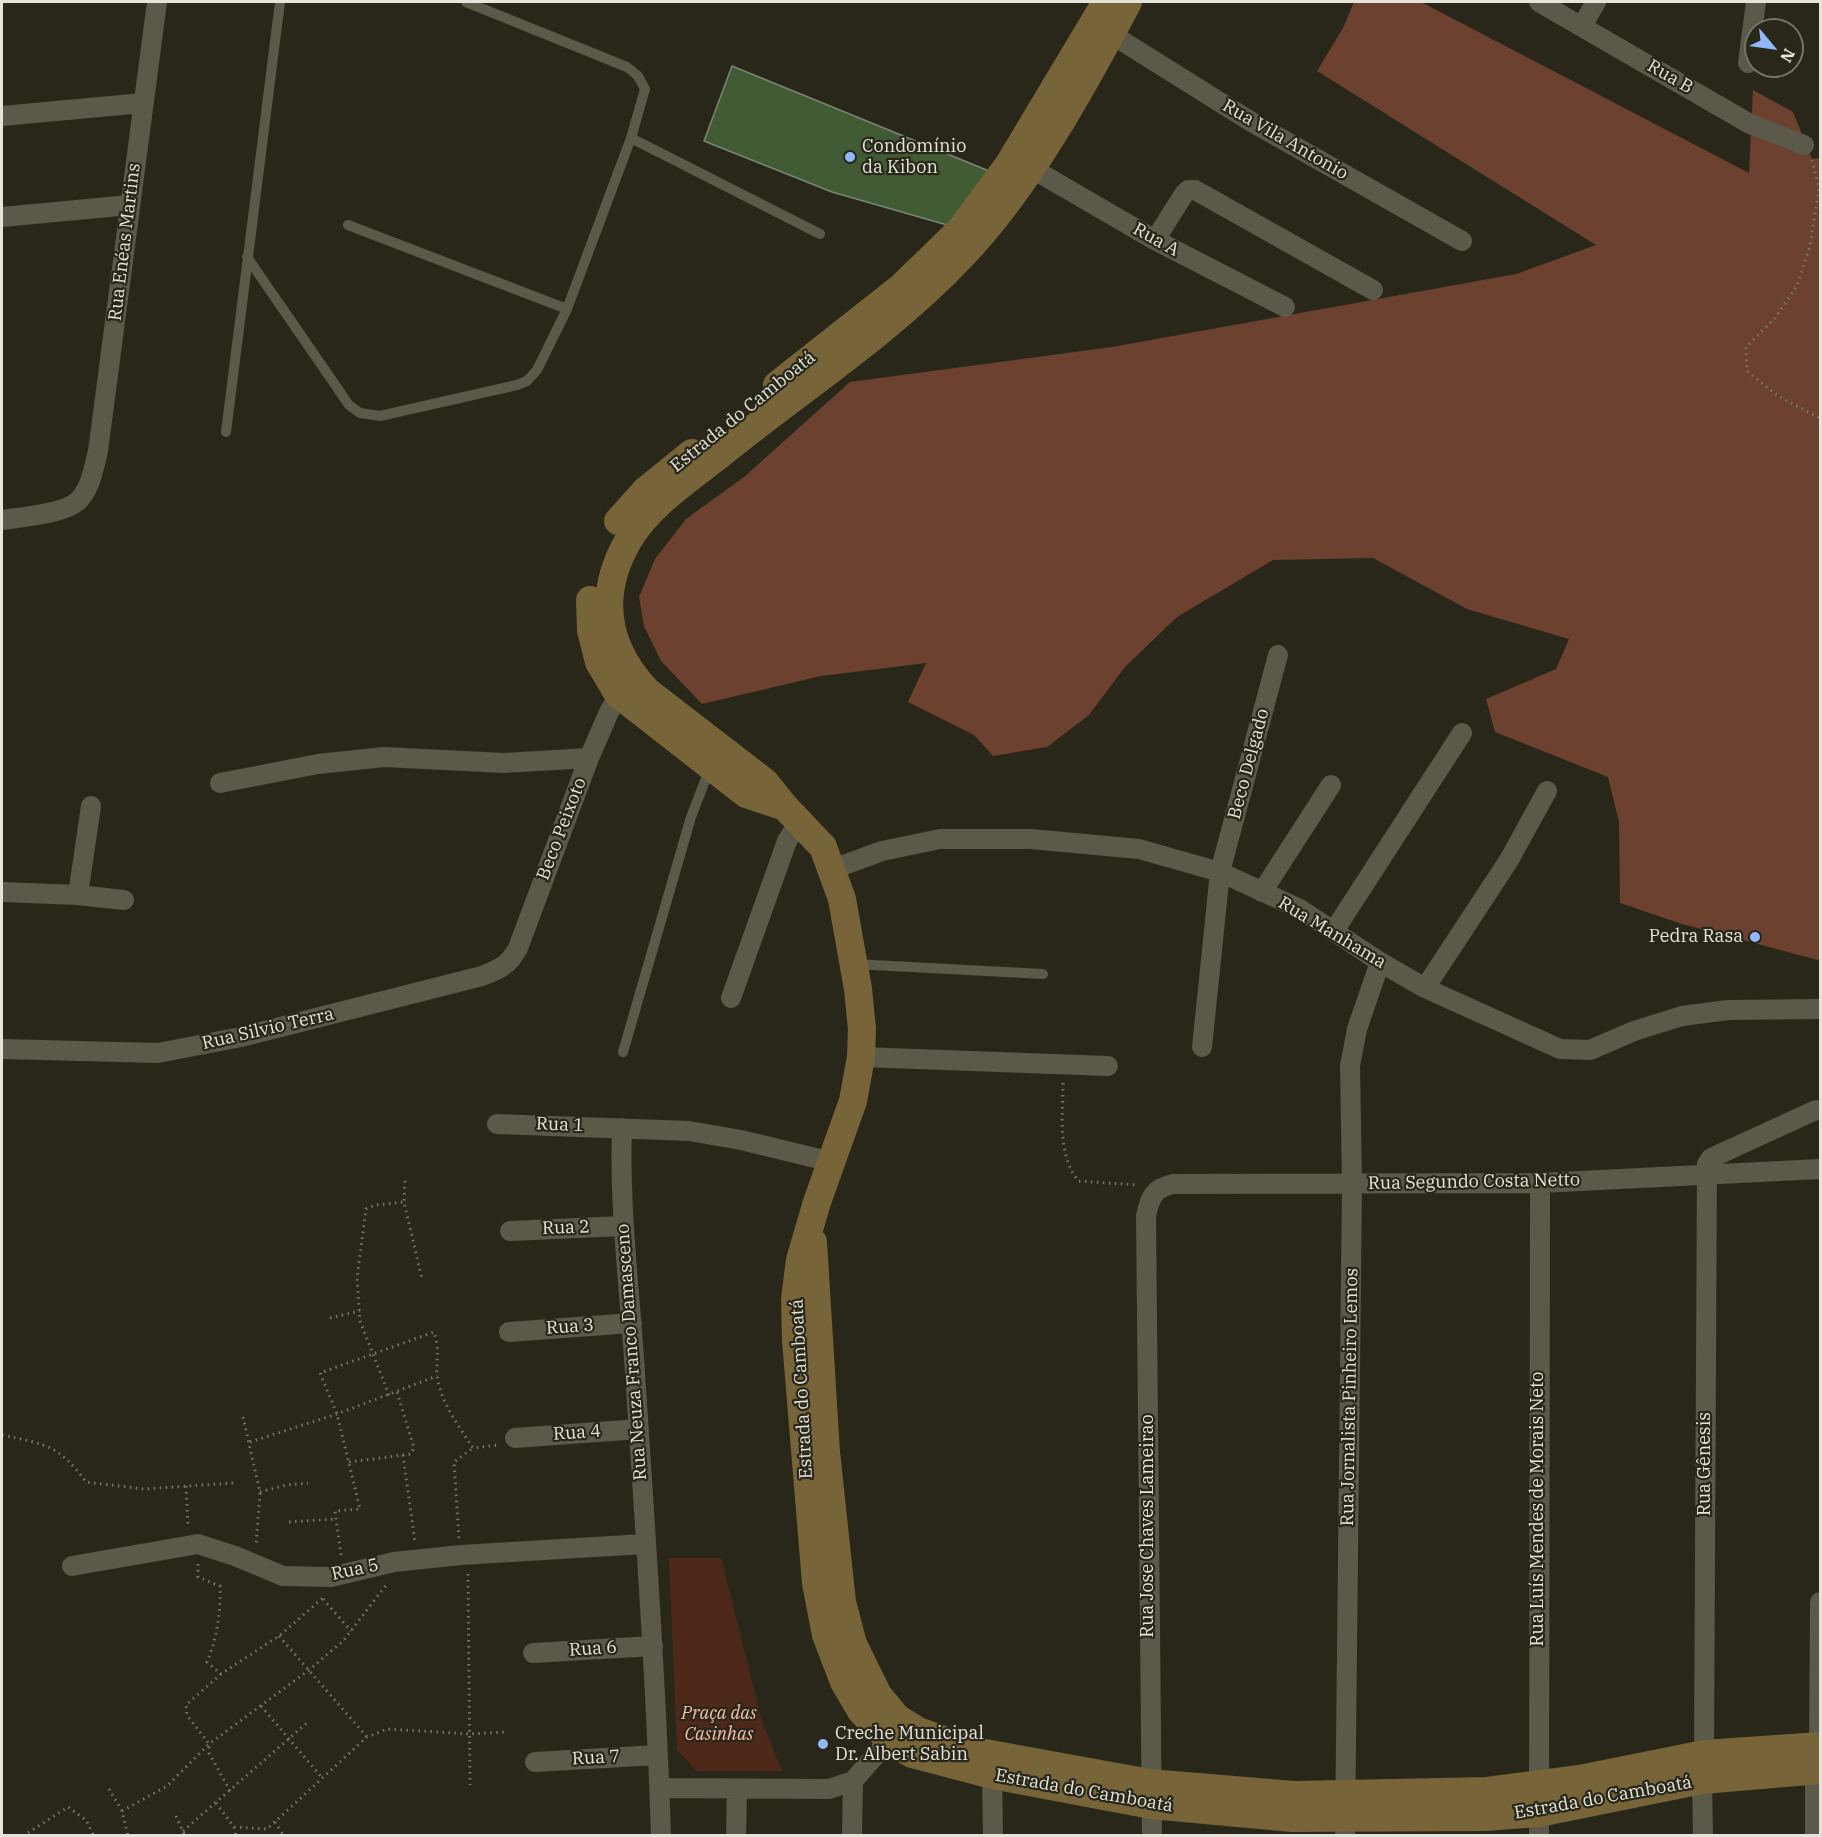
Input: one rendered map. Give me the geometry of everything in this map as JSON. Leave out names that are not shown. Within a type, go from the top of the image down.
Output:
[{"type":"main road","name":"Estrada do Camboatá","points":[[792,814],[746,794],[710,768],[620,694],[616,646],[609,609],[613,578],[629,540],[654,510],[961,230],[1009,164],[1106,2]]},
{"type":"main road","name":"Estrada do Camboatá","points":[[795,382],[847,356],[939,280],[985,231],[1031,168],[1128,2]]},
{"type":"main road","name":"Estrada do Camboatá","points":[[620,694],[647,691],[765,782],[792,814],[818,839],[833,869],[846,913],[862,1029],[861,1057],[853,1101],[811,1225],[816,1268],[826,1452],[821,1615],[831,1651],[852,1698],[874,1727],[889,1740],[920,1757],[992,1775],[1151,1794],[1294,1795],[1345,1816],[1487,1791],[1538,1811],[1703,1767],[1819,1758]]},
{"type":"main road","name":"Estrada do Camboatá","points":[[823,1529],[853,1644],[878,1695],[904,1723],[918,1731],[974,1751],[1151,1794]]},
{"type":"street","name":"Rua Enéas Martins","points":[[2,520],[62,509],[79,500],[90,482],[98,451],[157,2]]},
{"type":"street","name":"Rua B","points":[[1539,2],[1750,124],[1804,145]]},
{"type":"street","points":[[1582,26],[1596,2]]},
{"type":"street","points":[[1754,18],[1756,2]]},
{"type":"street","name":"Rua Vila Antonio","points":[[1111,34],[1250,121],[1461,241]]},
{"type":"street","points":[[2,116],[143,103]]},
{"type":"street","name":"Rua A","points":[[1031,168],[1155,240],[1285,307]]},
{"type":"street","points":[[1155,240],[1184,194],[1188,190],[1195,190],[1373,290]]},
{"type":"street","points":[[2,217],[130,205]]},
{"type":"street","name":"Beco Delgado","points":[[1202,1047],[1220,872],[1278,656]]},
{"type":"street","name":"Beco Peixoto","points":[[518,948],[589,758],[620,694]]},
{"type":"street","points":[[1334,931],[1462,734]]},
{"type":"street","points":[[220,783],[318,764],[384,757],[504,763],[589,758]]},
{"type":"street","points":[[1263,891],[1331,785]]},
{"type":"street","points":[[1425,988],[1509,860],[1547,791]]},
{"type":"street","points":[[78,895],[92,807]]},
{"type":"street","points":[[731,998],[787,841],[792,814]]},
{"type":"street","name":"Rua Manhama","points":[[833,869],[882,851],[940,839],[1031,839],[1139,849],[1220,872],[1263,891],[1300,909],[1380,962],[1425,988],[1560,1049],[1590,1050],[1634,1031],[1682,1016],[1728,1010],[1821,1009]]},
{"type":"street","points":[[2,892],[78,895],[124,900]]},
{"type":"street","name":"Rua Silvio Terra","points":[[2,1049],[158,1053],[241,1037],[482,976],[511,962],[518,948]]},
{"type":"street","name":"Rua Jornalista Pinheiro Lemos","points":[[1345,1816],[1352,1183],[1350,1066],[1357,1029],[1380,962]]},
{"type":"street","points":[[861,1057],[1108,1066]]},
{"type":"street","points":[[1707,1175],[1707,1164],[1711,1158],[1816,1110]]},
{"type":"street","name":"Rua 1","points":[[497,1124],[622,1128]]},
{"type":"street","points":[[622,1128],[710,1134],[832,1162]]},
{"type":"street","name":"Rua Neuza Franco Damasceno","points":[[622,1128],[623,1226],[639,1429],[660,1788]]},
{"type":"street","name":"Rua Segundo Costa Netto","points":[[1160,1187],[1173,1184],[1540,1183],[1821,1169]]},
{"type":"street","name":"Rua Gênesis","points":[[1702,1836],[1707,1175]]},
{"type":"street","name":"Rua Luís Mendes de Morais Neto","points":[[1538,1811],[1540,1183]]},
{"type":"street","name":"Rua Jose Chaves Lameirao","points":[[1152,1836],[1146,1216],[1151,1197],[1160,1187]]},
{"type":"street","name":"Rua 2","points":[[510,1231],[623,1226]]},
{"type":"street","name":"Rua 3","points":[[508,1332],[632,1323]]},
{"type":"street","name":"Rua 4","points":[[515,1438],[639,1429]]},
{"type":"street","name":"Rua 5","points":[[72,1566],[194,1545],[252,1563],[283,1576],[331,1577],[411,1560],[645,1544]]},
{"type":"street","points":[[1815,1836],[1819,1758],[1821,1602]]},
{"type":"street","name":"Rua 6","points":[[533,1653],[653,1646]]},
{"type":"street","points":[[661,1836],[660,1788],[829,1789],[853,1781],[889,1740]]},
{"type":"street","name":"Rua 7","points":[[535,1761],[657,1755]]},
{"type":"street","points":[[992,1775],[993,1836]]},
{"type":"street","points":[[852,1836],[853,1781]]},
{"type":"street","points":[[736,1836],[737,1788]]},
{"type":"lane","points":[[226,432],[280,2]]},
{"type":"lane","points":[[247,257],[349,405],[360,413],[380,416],[527,381],[537,370],[567,309],[631,138],[645,89],[638,76],[627,67],[466,2]]},
{"type":"lane","points":[[631,138],[820,234]]},
{"type":"lane","points":[[348,225],[567,309]]},
{"type":"lane","points":[[624,1052],[691,817],[710,768]]},
{"type":"lane","points":[[854,964],[1043,974]]},
{"type":"path","points":[[1804,145],[1812,160],[1819,188],[1810,246],[1797,286],[1775,318],[1746,347],[1748,371],[1778,396],[1821,418]]},
{"type":"path","points":[[1063,1063],[1063,1146],[1068,1166],[1078,1181],[1160,1187]]},
{"type":"path","points":[[405,1180],[404,1202],[422,1279]]},
{"type":"path","points":[[389,1395],[360,1321],[357,1278],[366,1209],[375,1205],[404,1202]]},
{"type":"path","points":[[330,1318],[360,1311]]},
{"type":"path","points":[[230,1791],[209,1753],[209,1744],[187,1715],[186,1705],[221,1674],[279,1636],[322,1599],[343,1574],[335,1511],[360,1509],[337,1414],[320,1373],[434,1332],[440,1348],[437,1376],[450,1412],[473,1448]]},
{"type":"path","points":[[249,1442],[337,1414],[437,1376]]},
{"type":"path","points":[[349,1462],[411,1454],[414,1448],[397,1392]]},
{"type":"path","points":[[243,1417],[260,1492],[259,1528],[252,1563]]},
{"type":"path","points":[[2,1435],[55,1449],[69,1460],[86,1482],[144,1489],[233,1484]]},
{"type":"path","points":[[470,1785],[464,1555],[454,1462],[473,1448],[506,1445],[515,1438]]},
{"type":"path","points":[[122,1811],[166,1786],[209,1744],[309,1670],[351,1631],[411,1560],[403,1455]]},
{"type":"path","points":[[260,1492],[286,1485],[308,1483]]},
{"type":"path","points":[[186,1486],[198,1577],[220,1587],[221,1607],[215,1643],[207,1662],[221,1674]]},
{"type":"path","points":[[289,1522],[336,1519]]},
{"type":"path","points":[[322,1599],[351,1631]]},
{"type":"path","points":[[279,1636],[367,1737]]},
{"type":"path","points":[[261,1706],[287,1740],[323,1779]]},
{"type":"path","points":[[183,1831],[308,1722]]},
{"type":"path","points":[[234,1827],[267,1829],[367,1737],[387,1729],[470,1734],[506,1732]]},
{"type":"path","points":[[109,1789],[122,1811],[128,1836]]},
{"type":"path","points":[[216,1803],[234,1827],[236,1836]]},
{"type":"path","points":[[26,1835],[68,1807],[86,1820],[94,1836]]},
{"type":"path","points":[[176,1816],[185,1836]]},
{"type":"path","points":[[275,1822],[284,1836]]},
{"type":"green space","name":"Praça das Casinhas","points":[[669,1558],[721,1558],[762,1722],[782,1771],[697,1771],[677,1750]]},
{"type":"shaded area","points":[[1354,2],[1421,2],[1749,173],[1753,90],[1793,112],[1812,159],[1820,158],[1820,958],[1818,960],[1682,924],[1620,903],[1619,822],[1608,777],[1495,732],[1486,699],[1556,669],[1569,639],[1467,609],[1373,558],[1273,560],[1177,617],[1125,667],[1089,715],[1047,747],[993,756],[974,735],[908,702],[926,663],[821,676],[702,704],[661,661],[644,626],[639,597],[655,559],[686,519],[744,477],[850,382],[1112,347],[1516,274],[1596,245],[1317,71],[1343,28]]},
{"type":"building","name":"Condomínio da Kibon","points":[[732,66],[994,173],[961,229],[832,192],[704,141]]},
{"type":"place","name":"Condomínio da Kibon","points":[[850,157]]},
{"type":"place","name":"Pedra Rasa","points":[[1755,937]]},
{"type":"place","name":"Creche Municipal Dr. Albert Sabin","points":[[823,1744]]}]
